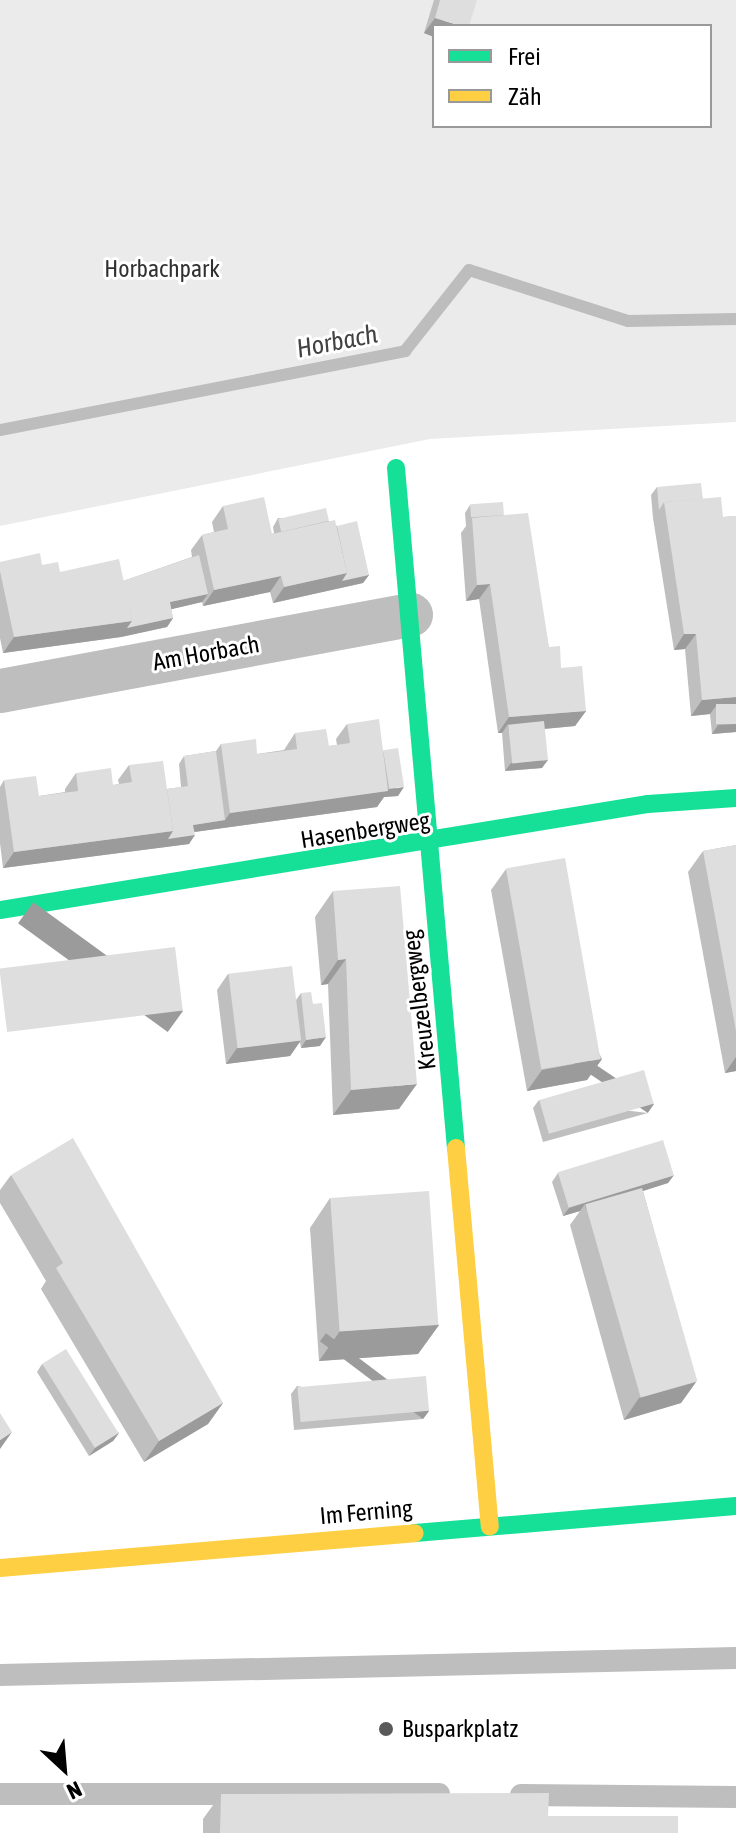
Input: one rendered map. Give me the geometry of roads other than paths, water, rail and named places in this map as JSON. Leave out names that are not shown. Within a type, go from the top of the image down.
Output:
[{"type":"street","name":"Kreuzelbergweg","points":[[396,468],[411,615],[425,845],[462,1167],[490,1526]]},
{"type":"street","name":"Am Horbach","points":[[0,691],[411,615]]},
{"type":"street","name":"Hasenbergweg","points":[[0,910],[425,845],[648,804],[736,798]]},
{"type":"street","name":"Im Ferning","points":[[0,1568],[736,1506]]},
{"type":"lane","points":[[0,1675],[736,1658]]},
{"type":"lane","points":[[0,1794],[469,1794]]},
{"type":"lane","points":[[500,1794],[736,1797]]},
{"type":"waterway","name":"Horbach","points":[[0,430],[405,351],[469,270],[628,321],[736,319]]},
{"type":"place","name":"Busparkplatz","points":[[386,1729]]},
{"type":"park label","name":"Horbachpark","points":[[162,269]]}]
